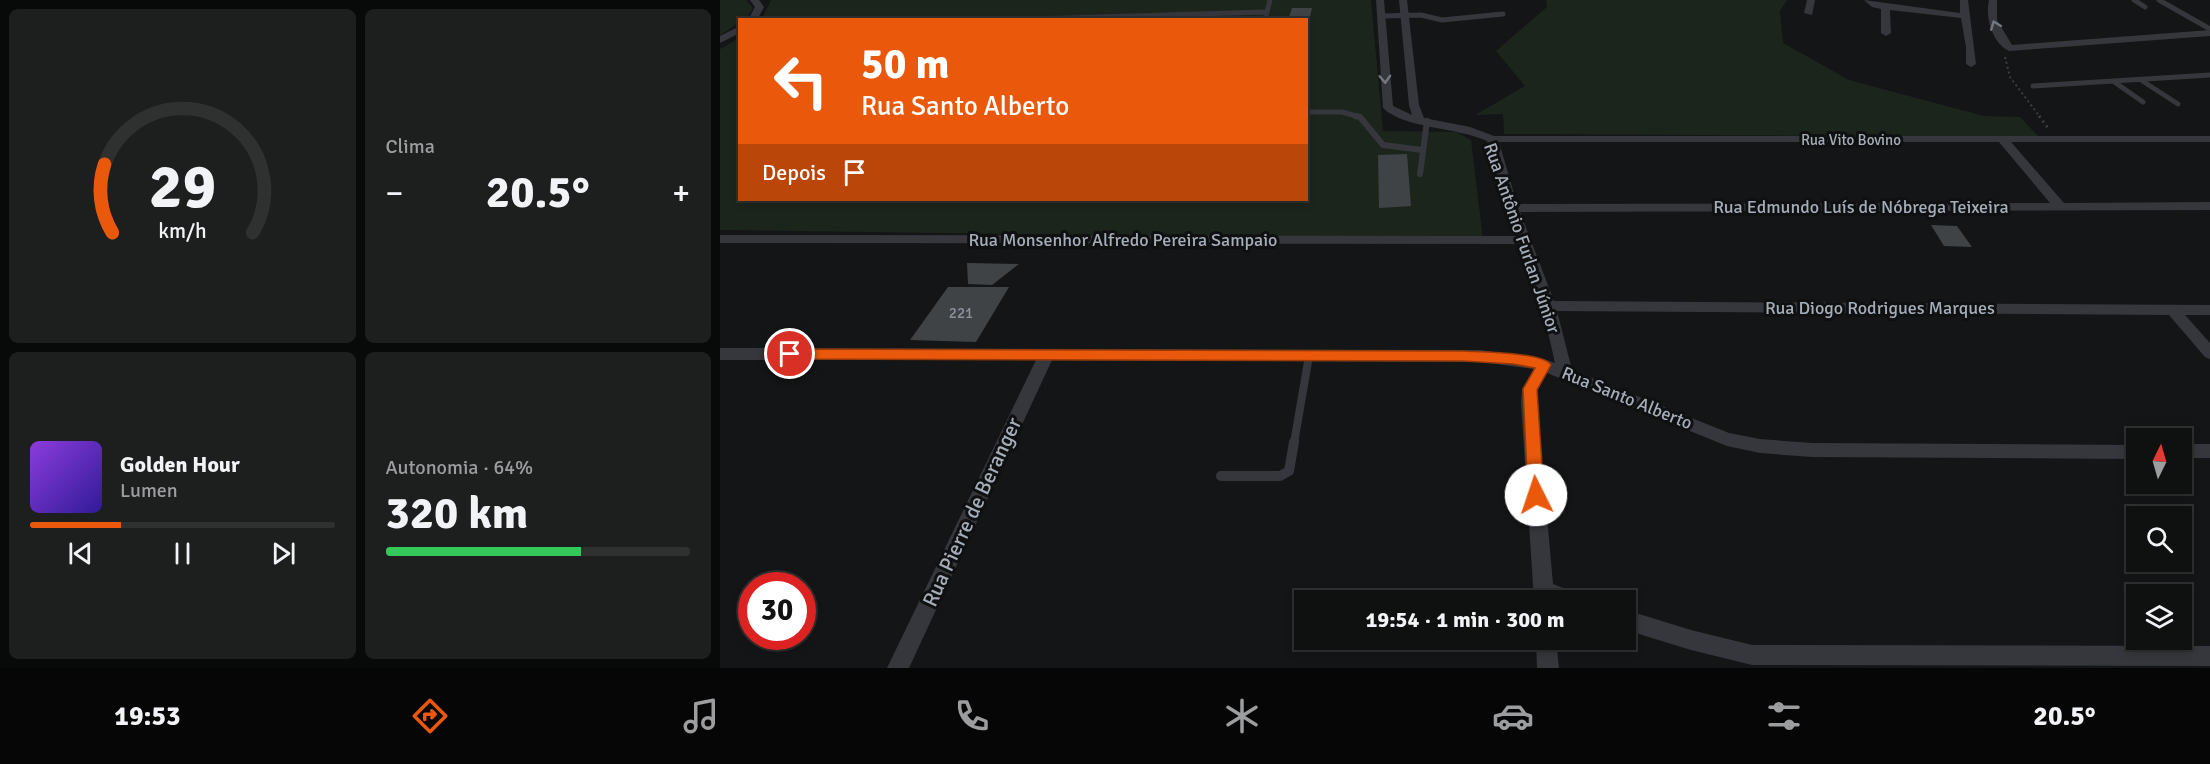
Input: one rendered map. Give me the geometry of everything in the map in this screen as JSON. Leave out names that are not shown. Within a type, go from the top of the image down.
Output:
[{"type":"street","points":[[753,18],[760,7],[754,0]]},
{"type":"street","name":"Rua Antônio Furlan Júnior","points":[[1380,0],[1388,108],[1423,120],[1469,128],[1492,139],[1512,208],[1549,306],[1565,373]]},
{"type":"street","points":[[1403,0],[1414,105],[1423,120]]},
{"type":"street","points":[[1809,13],[1811,0]]},
{"type":"street","points":[[1868,0],[1875,5],[1885,7],[1964,16]]},
{"type":"street","points":[[1964,0],[1964,16],[1973,49],[1971,64]]},
{"type":"street","points":[[1993,0],[1991,14],[1994,28],[2009,48],[2209,33]]},
{"type":"street","points":[[1885,7],[1886,33]]},
{"type":"street","points":[[720,40],[738,30]]},
{"type":"street","points":[[1383,41],[1407,40]]},
{"type":"street","name":"Rua Vito Bovino","points":[[1492,139],[2210,139]]},
{"type":"street","points":[[2003,140],[2060,206]]},
{"type":"street","name":"Rua Edmundo Luís de Nóbrega Teixeira","points":[[1512,208],[2210,206]]},
{"type":"street","name":"Rua Monsenhor Alfredo Pereira Sampaio","points":[[720,239],[1526,240]]},
{"type":"street","name":"Rua Diogo Rodrigues Marques","points":[[1549,306],[2210,310]]},
{"type":"street","points":[[2172,309],[2210,353]]},
{"type":"street","name":"Rua Santo Alberto","points":[[720,354],[1481,356],[1544,365],[1727,439],[1760,446],[1812,450],[2126,452]]},
{"type":"street","name":"Rua Pierre de Beranger","points":[[898,668],[1046,356]]},
{"type":"street","points":[[1544,365],[1530,389],[1529,403],[1544,590]]},
{"type":"street","points":[[2192,452],[2210,451]]},
{"type":"street","points":[[1636,623],[1754,662],[1982,662],[2210,656]]},
{"type":"street","points":[[1547,650],[1548,668]]},
{"type":"lane","points":[[1265,18],[1270,0]]},
{"type":"lane","points":[[2134,0],[2145,7]]},
{"type":"lane","points":[[2159,0],[2209,33]]},
{"type":"lane","points":[[1067,18],[1266,12]]},
{"type":"lane","points":[[1382,16],[1423,15],[1442,20],[1503,14]]},
{"type":"lane","points":[[2033,86],[2210,75]]},
{"type":"lane","points":[[2141,80],[2178,104]]},
{"type":"lane","points":[[2113,81],[2143,102]]},
{"type":"lane","points":[[1308,112],[1352,114],[1360,117],[1383,145],[1422,150]]},
{"type":"lane","points":[[1420,174],[1423,120]]},
{"type":"lane","points":[[1221,476],[1280,476],[1289,471],[1309,356]]},
{"type":"shaded area","points":[[720,0],[746,0],[753,8],[747,18],[738,18],[738,24],[720,35]]},
{"type":"shaded area","points":[[771,0],[1371,0],[1383,131],[1456,132],[1471,140],[1483,240],[720,230],[720,49],[738,39],[738,201],[1308,201],[1308,18],[762,18]]},
{"type":"shaded area","points":[[1546,0],[1787,0],[1780,11],[1783,43],[1849,80],[1984,116],[2020,117],[2039,137],[1504,134],[1503,114],[1475,115],[1525,86],[1496,51],[1547,7]]},
{"type":"building","points":[[1292,8],[1312,8],[1310,17],[1289,17]]},
{"type":"building","points":[[1407,154],[1411,206],[1379,208],[1378,155]]},
{"type":"building","points":[[1931,225],[1957,226],[1972,247],[1944,246]]},
{"type":"building","points":[[967,263],[1019,264],[992,285],[968,284]]},
{"type":"building","points":[[948,287],[1009,287],[976,342],[910,340]]},
{"type":"route","points":[[790,354],[1481,356],[1513,359],[1544,365],[1530,389],[1529,403],[1536,495]]}]
